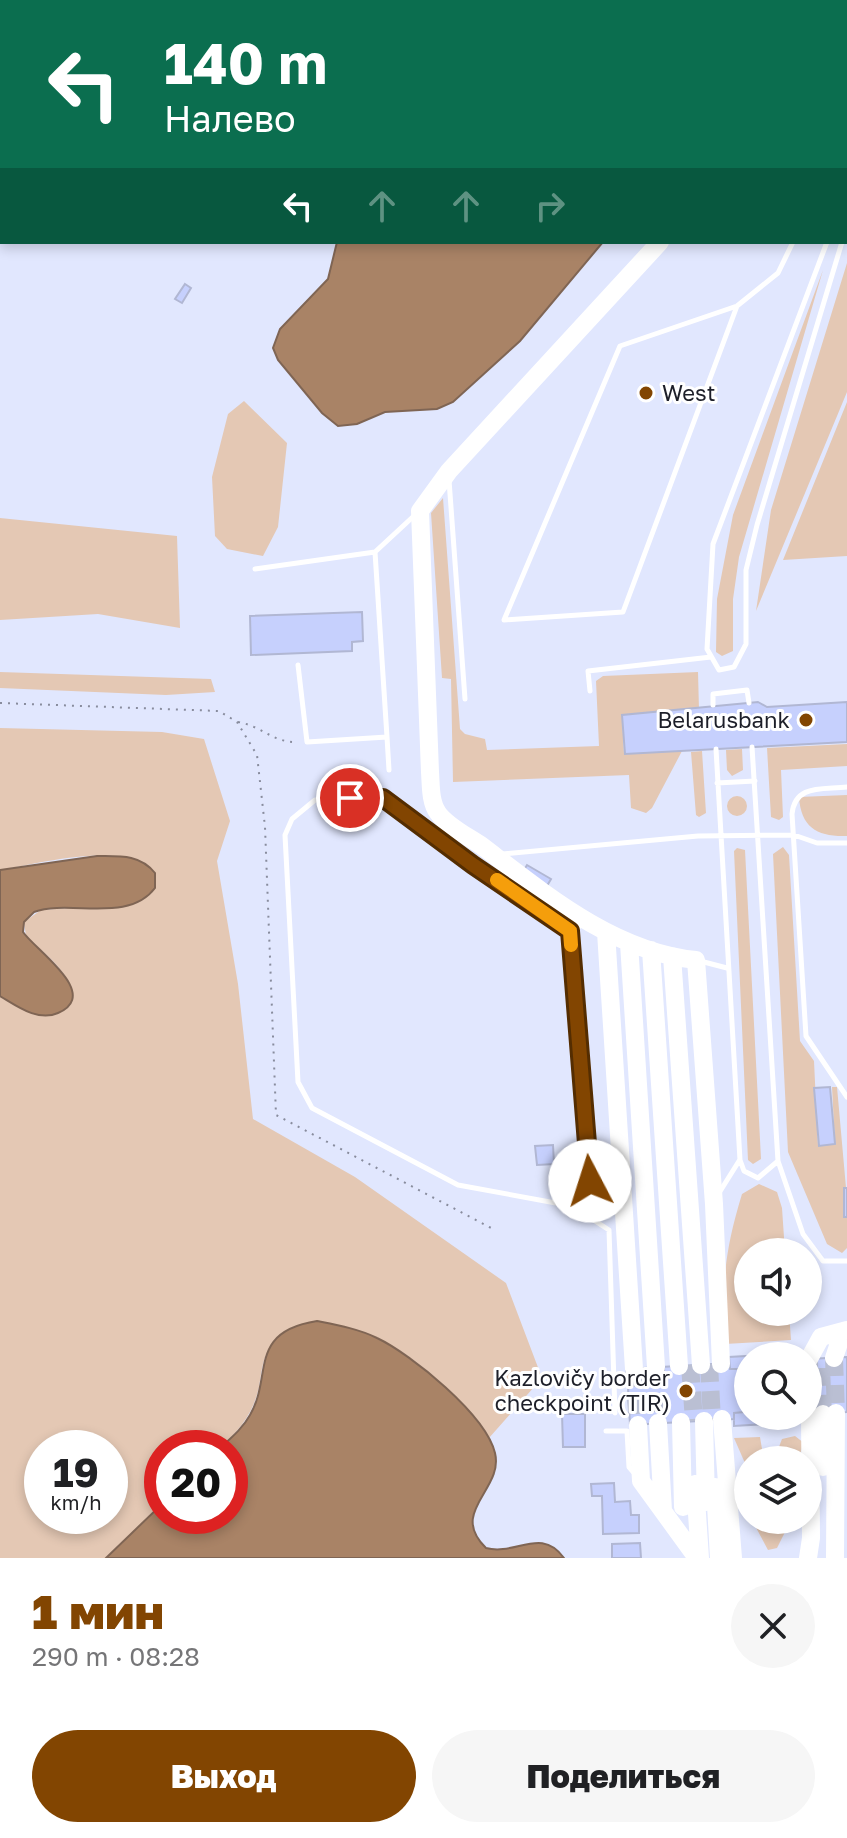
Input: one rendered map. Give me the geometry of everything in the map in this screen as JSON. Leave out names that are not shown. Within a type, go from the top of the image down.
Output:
[{"type":"highway","points":[[658,244],[449,471],[420,511],[432,799],[438,814],[493,855],[645,946],[714,1204],[678,1366]]},
{"type":"highway","points":[[645,946],[678,1366]]},
{"type":"highway","points":[[645,946],[678,1366]]},
{"type":"highway","points":[[645,946],[678,1366]]},
{"type":"highway","points":[[831,1357],[816,1341],[843,1331]]},
{"type":"highway","points":[[808,1558],[823,1414]]},
{"type":"highway","points":[[823,1414],[823,1558]]},
{"type":"highway","points":[[823,1414],[835,1558]]},
{"type":"highway","points":[[681,1422],[641,1481],[694,1553]]},
{"type":"highway","points":[[664,1512],[681,1422]]},
{"type":"highway","points":[[664,1512],[681,1422]]},
{"type":"highway","points":[[681,1422],[694,1553]]},
{"type":"highway","points":[[681,1422],[708,1558]]},
{"type":"highway","points":[[681,1422],[719,1558]]},
{"type":"highway","points":[[681,1422],[733,1558]]},
{"type":"lane","points":[[737,306],[623,612],[504,620],[620,346],[737,306],[778,273],[792,244]]},
{"type":"lane","points":[[826,244],[713,544],[707,649],[719,670],[734,667],[746,644],[746,570],[844,244]]},
{"type":"lane","points":[[449,471],[465,699]]},
{"type":"lane","points":[[255,569],[375,552],[420,511]]},
{"type":"lane","points":[[375,552],[389,770]]},
{"type":"lane","points":[[590,691],[588,671],[711,657]]},
{"type":"lane","points":[[298,665],[307,742],[387,737]]},
{"type":"lane","points":[[713,705],[713,694],[747,690],[749,703]]},
{"type":"lane","points":[[752,747],[778,1161],[803,1234],[823,1261],[847,1261]]},
{"type":"lane","points":[[716,749],[740,1160],[744,1171],[758,1178],[778,1161]]},
{"type":"lane","points":[[717,783],[755,781]]},
{"type":"lane","points":[[847,787],[801,793],[794,800],[806,1036],[847,1097]]},
{"type":"lane","points":[[570,931],[473,865],[383,798],[315,800],[292,819],[285,835],[298,1082],[312,1108],[458,1185],[572,1206],[609,1230],[615,1413]]},
{"type":"lane","points":[[473,865],[493,855],[719,836],[794,835],[817,843],[847,843]]},
{"type":"lane","points":[[570,931],[587,925],[645,946],[727,968]]},
{"type":"lane","points":[[570,931],[590,1181],[572,1206]]},
{"type":"lane","points":[[714,1204],[740,1160]]},
{"type":"lane","points":[[606,1431],[627,1431],[629,1467],[641,1481]]},
{"type":"path","points":[[0,703],[219,711],[237,722],[253,725],[279,743],[307,742]]},
{"type":"path","points":[[237,722],[257,755],[264,815],[276,1115],[495,1230]]},
{"type":"shaded area","points":[[337,244],[601,244],[520,341],[453,402],[437,409],[385,412],[357,424],[338,426],[322,413],[278,360],[273,348],[280,329],[328,279]]},
{"type":"shaded area","points":[[847,263],[847,392],[756,611],[771,510]]},
{"type":"shaded area","points":[[823,270],[739,557],[733,599],[733,651],[722,656],[716,652],[717,599],[733,515]]},
{"type":"shaded area","points":[[244,401],[287,443],[278,527],[263,556],[227,549],[215,536],[212,477],[228,414]]},
{"type":"shaded area","points":[[847,402],[847,556],[783,560]]},
{"type":"shaded area","points":[[443,498],[460,729],[465,734],[485,739],[487,750],[599,746],[596,681],[603,676],[698,672],[699,710],[622,716],[624,754],[682,751],[652,808],[646,813],[631,808],[629,775],[453,782],[451,679],[442,678],[431,513]]},
{"type":"shaded area","points":[[0,518],[177,536],[180,628],[98,614],[0,620]]},
{"type":"shaded area","points":[[0,672],[211,679],[215,692],[166,695],[0,688]]},
{"type":"shaded area","points":[[0,728],[162,732],[204,739],[230,821],[217,861],[238,984],[253,1119],[355,1177],[506,1283],[542,1378],[489,1438],[435,1378],[390,1345],[340,1327],[294,1330],[277,1340],[268,1351],[256,1397],[237,1430],[144,1430],[144,1521],[106,1558],[0,1558],[0,996],[25,1011],[72,998],[67,979],[26,936],[24,922],[41,910],[130,904],[142,900],[155,873],[142,863],[125,857],[59,859],[0,870]]},
{"type":"shaded area","points":[[847,744],[847,766],[781,770],[783,817],[779,820],[771,817],[767,748]]},
{"type":"shaded area","points":[[742,749],[743,770],[732,776],[727,770],[726,750]]},
{"type":"shaded area","points":[[702,751],[706,813],[699,817],[696,815],[691,752]]},
{"type":"shaded area","points":[[847,795],[847,836],[828,835],[807,823],[799,797]]},
{"type":"shaded area","points":[[737,796],[744,799],[747,806],[744,813],[737,816],[730,813],[727,806],[730,799]]},
{"type":"shaded area","points":[[783,847],[789,855],[800,1041],[814,1061],[818,1146],[835,1144],[832,1087],[837,1087],[847,1199],[847,1248],[842,1253],[827,1244],[788,1152],[773,854]]},
{"type":"shaded area","points":[[737,848],[745,850],[761,1159],[753,1164],[748,1160],[734,851]]},
{"type":"shaded area","points":[[97,856],[129,857],[143,862],[155,873],[155,888],[144,899],[130,905],[34,912],[24,922],[23,932],[62,972],[73,995],[70,1005],[58,1013],[43,1016],[28,1012],[0,996],[0,870]]},
{"type":"shaded area","points":[[759,1184],[777,1192],[782,1208],[784,1238],[734,1238],[734,1326],[790,1326],[791,1340],[725,1344],[724,1286],[731,1234],[742,1194]]},
{"type":"shaded area","points":[[317,1321],[363,1332],[391,1346],[427,1371],[478,1421],[495,1453],[496,1466],[492,1478],[475,1511],[473,1523],[476,1535],[486,1548],[546,1544],[564,1558],[106,1558],[144,1521],[144,1534],[248,1534],[248,1430],[239,1430],[257,1400],[271,1345],[280,1335]]},
{"type":"shaded area","points":[[795,1436],[804,1443],[803,1446],[779,1446],[782,1439]]},
{"type":"shaded area","points":[[760,1437],[762,1446],[738,1446],[734,1438]]},
{"type":"shaded area","points":[[759,1534],[784,1534],[777,1548],[768,1550]]},
{"type":"building","points":[[185,284],[191,288],[182,303],[175,299]]},
{"type":"building","points":[[362,612],[363,641],[352,642],[352,651],[251,655],[250,616]]},
{"type":"building","points":[[758,702],[767,707],[847,702],[847,742],[625,754],[622,715]]},
{"type":"building","points":[[527,865],[551,879],[537,903],[513,889]]},
{"type":"building","points":[[830,1087],[835,1144],[819,1146],[814,1088]]},
{"type":"building","points":[[553,1145],[554,1164],[537,1165],[535,1146]]},
{"type":"building","points":[[844,1188],[847,1188],[847,1217],[844,1217]]},
{"type":"building","points":[[729,1357],[734,1357],[734,1369],[730,1369]]},
{"type":"building","points":[[847,1357],[847,1412],[822,1414],[822,1358]]},
{"type":"building","name":"Kazlovičy border checkpoint (TIR)","points":[[729,1363],[730,1369],[734,1369],[734,1419],[630,1425],[627,1369]]},
{"type":"building","points":[[562,1414],[585,1414],[585,1447],[563,1447]]},
{"type":"building","points":[[614,1483],[615,1502],[630,1501],[631,1515],[639,1515],[639,1533],[603,1534],[602,1496],[592,1496],[591,1484]]},
{"type":"building","points":[[640,1543],[641,1558],[612,1558],[612,1544]]},
{"type":"tunnel","points":[[834,1358],[836,1413]]},
{"type":"tunnel","points":[[709,1364],[712,1420]]},
{"type":"tunnel","points":[[690,1365],[694,1421]]},
{"type":"tunnel","points":[[656,1367],[658,1423]]},
{"type":"tunnel","points":[[634,1369],[638,1425]]},
{"type":"tunnel","points":[[822,1391],[823,1414]]},
{"type":"slow traffic","points":[[497,880],[570,931],[571,945]]},
{"type":"place","name":"West","points":[[646,393]]},
{"type":"place","name":"Belarusbank","points":[[806,720]]},
{"type":"place","name":"Kazlovičy border checkpoint (TIR)","points":[[686,1391]]},
{"type":"route","points":[[350,798],[383,798],[473,865],[570,931],[590,1181]]}]
